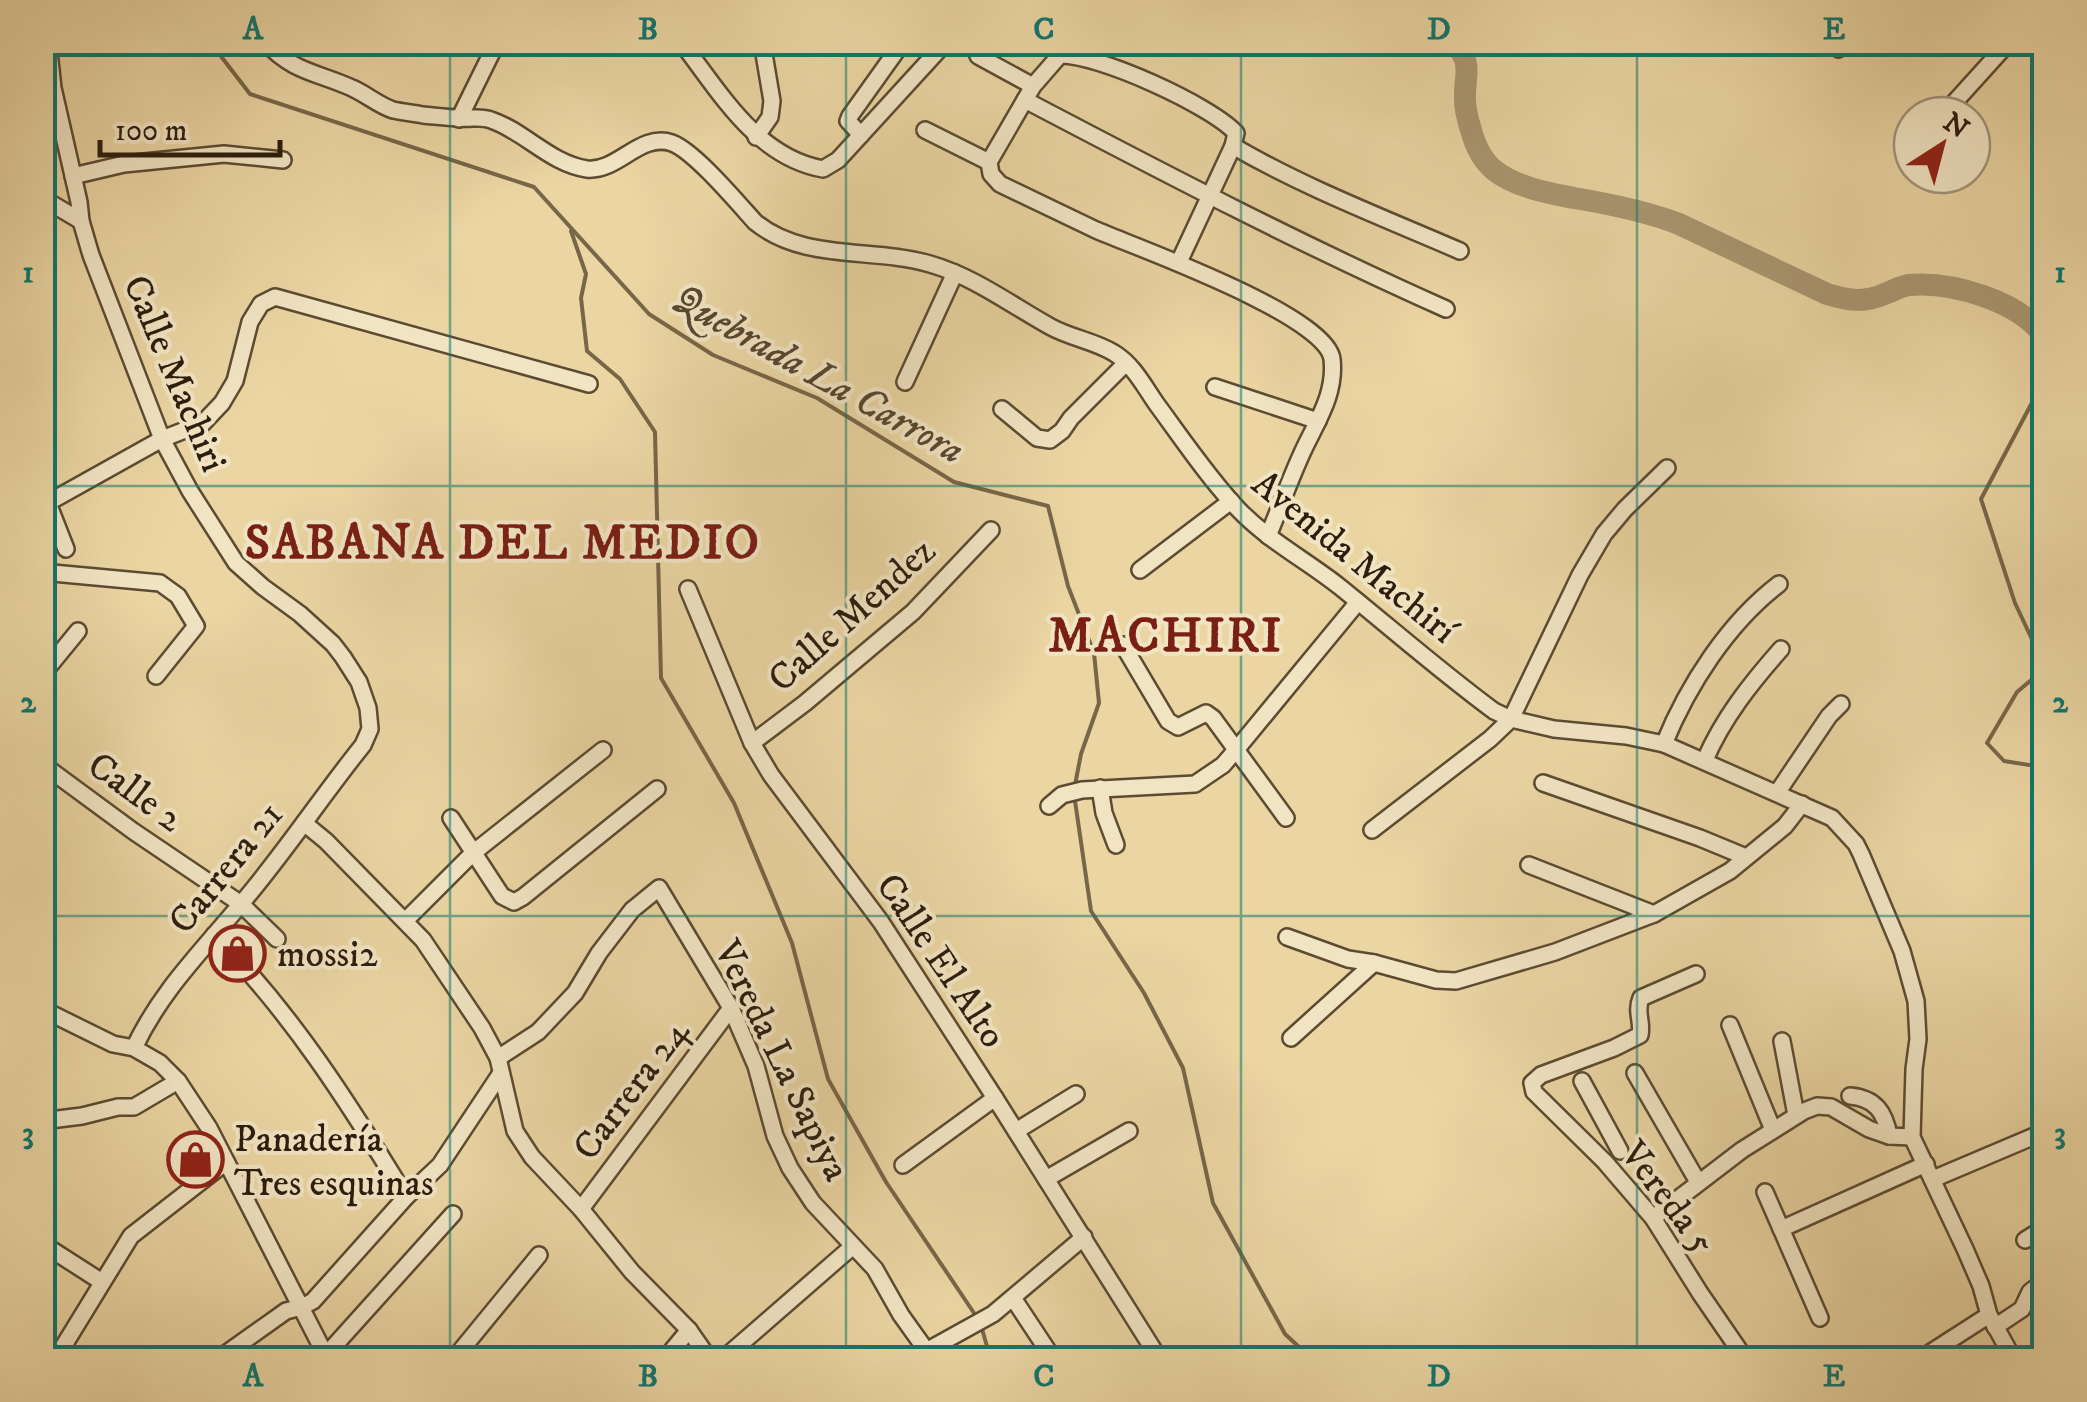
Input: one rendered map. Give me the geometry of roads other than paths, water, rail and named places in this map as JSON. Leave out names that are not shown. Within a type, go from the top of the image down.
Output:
[{"type":"street","name":"Calle Machiri","points":[[48,42],[53,88],[91,256],[162,439],[236,563],[300,614],[343,657],[359,682],[370,729]]},
{"type":"street","name":"Avenida Machirí","points":[[265,42],[283,61],[358,90],[392,109],[493,120],[556,156],[589,169],[605,167],[650,142],[674,144],[688,153],[766,231],[792,244],[906,258],[976,282],[1055,329],[1117,355],[1231,501],[1268,536],[1494,711],[1554,730],[1626,736],[1664,744],[1832,818],[1856,844],[1902,951],[1916,1001],[1912,1137]]},
{"type":"street","points":[[460,118],[498,42]]},
{"type":"street","points":[[681,42],[756,136],[804,165],[823,168],[838,160],[861,135],[940,49],[911,42],[900,46],[850,116],[848,121],[861,135]]},
{"type":"street","points":[[756,136],[770,117],[772,101],[762,42]]},
{"type":"street","points":[[1961,95],[2009,42]]},
{"type":"street","points":[[978,56],[1029,93],[1210,197],[1446,309]]},
{"type":"street","points":[[1179,262],[1236,133],[1226,122],[1102,62],[1060,56],[1029,93],[989,162],[991,174],[1000,184],[1263,302],[1318,337],[1331,352],[1329,398],[1268,536]]},
{"type":"street","points":[[926,130],[989,162]]},
{"type":"street","points":[[1233,146],[1264,165],[1460,251]]},
{"type":"street","points":[[73,176],[124,164],[224,154],[283,160]]},
{"type":"street","points":[[42,198],[81,221]]},
{"type":"street","points":[[905,382],[954,273]]},
{"type":"street","points":[[66,549],[45,505],[162,439],[203,423],[235,381],[250,322],[261,304],[275,297],[589,384]]},
{"type":"street","points":[[1002,409],[1036,438],[1050,440],[1126,363]]},
{"type":"street","points":[[1215,388],[1318,421]]},
{"type":"street","points":[[1372,830],[1511,719],[1580,575],[1604,534],[1668,468]]},
{"type":"street","points":[[1140,570],[1231,501]]},
{"type":"street","name":"Calle Mendez","points":[[752,742],[913,612],[991,530]]},
{"type":"street","points":[[42,572],[160,583],[178,596],[196,626],[156,676]]},
{"type":"street","points":[[1664,744],[1679,709],[1724,640],[1779,584]]},
{"type":"street","name":"Calle El Alto","points":[[688,589],[752,742],[771,775],[881,922],[1160,1360]]},
{"type":"street","points":[[1055,800],[1082,790],[1195,784],[1236,750],[1358,602]]},
{"type":"street","points":[[42,675],[78,631]]},
{"type":"street","points":[[1123,646],[1168,721],[1178,726],[1206,713],[1213,718],[1286,818]]},
{"type":"street","points":[[1705,760],[1746,689],[1782,650]]},
{"type":"street","points":[[1777,794],[1829,716],[1842,704]]},
{"type":"street","name":"Carrera 21","points":[[134,1048],[172,984],[304,823],[370,729]]},
{"type":"street","points":[[405,921],[473,853],[603,750]]},
{"type":"street","name":"Calle 2","points":[[44,768],[241,904],[277,938]]},
{"type":"street","points":[[1543,783],[1746,857]]},
{"type":"street","points":[[1100,788],[1116,845]]},
{"type":"street","points":[[450,818],[502,896],[514,902],[658,789]]},
{"type":"street","points":[[1287,937],[1348,959],[1436,980],[1456,981],[1555,952],[1654,914],[1730,872],[1784,826],[1802,804]]},
{"type":"street","points":[[304,823],[423,940],[482,1028],[499,1066],[515,1130],[532,1156],[632,1272],[689,1330],[710,1360]]},
{"type":"street","points":[[1529,865],[1654,914]]},
{"type":"street","name":"Vereda La Sapiya","points":[[499,1066],[574,993],[632,910],[659,888],[731,1008],[756,1066],[775,1136],[790,1168],[813,1202],[875,1269],[900,1315],[926,1350]]},
{"type":"street","points":[[214,934],[243,964],[346,1099],[406,1196]]},
{"type":"street","points":[[1291,1038],[1374,963]]},
{"type":"street","name":"Vereda 5","points":[[1696,974],[1640,998],[1640,1035],[1532,1082],[1534,1092],[1605,1162],[1653,1218],[1746,1360]]},
{"type":"street","name":"Carrera 24","points":[[581,1209],[731,1008]]},
{"type":"street","points":[[42,1009],[113,1044],[134,1048],[160,1063],[178,1081],[208,1128],[327,1358],[453,1214]]},
{"type":"street","points":[[1730,1025],[1773,1130]]},
{"type":"street","points":[[1782,1040],[1796,1115]]},
{"type":"street","points":[[217,1360],[286,1310],[312,1301],[406,1196],[440,1165],[499,1066]]},
{"type":"street","points":[[1636,1073],[1698,1182]]},
{"type":"street","points":[[1582,1080],[1620,1151]]},
{"type":"street","points":[[42,1121],[134,1107],[178,1081]]},
{"type":"street","points":[[1016,1132],[1076,1094]]},
{"type":"street","points":[[1850,1096],[1876,1104],[1889,1136]]},
{"type":"street","points":[[903,1165],[995,1098]]},
{"type":"street","points":[[1653,1218],[1773,1130],[1816,1106],[1831,1107],[1889,1136],[1912,1137],[1981,1286],[1992,1321],[2014,1360]]},
{"type":"street","points":[[1571,1128],[1600,1114]]},
{"type":"street","points":[[1046,1179],[1129,1130]]},
{"type":"street","points":[[1781,1229],[1930,1171],[2040,1134],[2044,1155]]},
{"type":"street","points":[[55,1360],[131,1236],[226,1162]]},
{"type":"street","points":[[1765,1192],[1820,1318]]},
{"type":"street","points":[[2025,1240],[2044,1228]]},
{"type":"street","points":[[910,1360],[994,1314],[1084,1237]]},
{"type":"street","points":[[722,1360],[853,1246]]},
{"type":"street","points":[[42,1248],[49,1248],[102,1282]]},
{"type":"street","points":[[454,1360],[539,1254]]},
{"type":"street","points":[[1919,1360],[1944,1353],[1992,1321],[2022,1309],[2030,1292],[2044,1281]]},
{"type":"street","points":[[1013,1298],[1054,1360]]},
{"type":"street","points":[[664,1360],[689,1330]]},
{"type":"waterway","name":"Quebrada La Carrora","points":[[210,42],[250,94],[534,187],[649,314],[713,355],[817,398],[954,482],[1048,506],[1068,586],[1094,653],[1099,703],[1075,785]]},
{"type":"waterway","points":[[1454,42],[1466,64],[1466,108],[1475,141],[1490,166],[1512,181],[1666,219],[1835,296],[1864,300],[1909,285],[1964,290],[2001,303],[2044,336]]},
{"type":"waterway","points":[[571,231],[586,274],[581,298],[587,351],[620,379],[655,432],[661,678],[734,803],[792,943],[828,1079],[886,1182],[974,1313]]},
{"type":"waterway","points":[[2044,380],[1981,499],[2015,603],[2044,665]]},
{"type":"waterway","points":[[2044,669],[2017,692],[1987,743],[2004,761],[2035,766],[2044,812]]},
{"type":"waterway","name":"Quebrada La Carrora","points":[[1074,794],[1091,911],[1144,993],[1183,1068],[1213,1203],[1285,1334],[1313,1360]]},
{"type":"waterway","points":[[982,1329],[991,1360]]},
{"type":"place","name":"mossi2","points":[[238,953]]},
{"type":"place","name":"Panadería Tres esquinas","points":[[195,1160]]},
{"type":"district","name":"SABANA DEL MEDIO","points":[[503,541]]},
{"type":"district","name":"MACHIRI","points":[[1166,634]]}]
